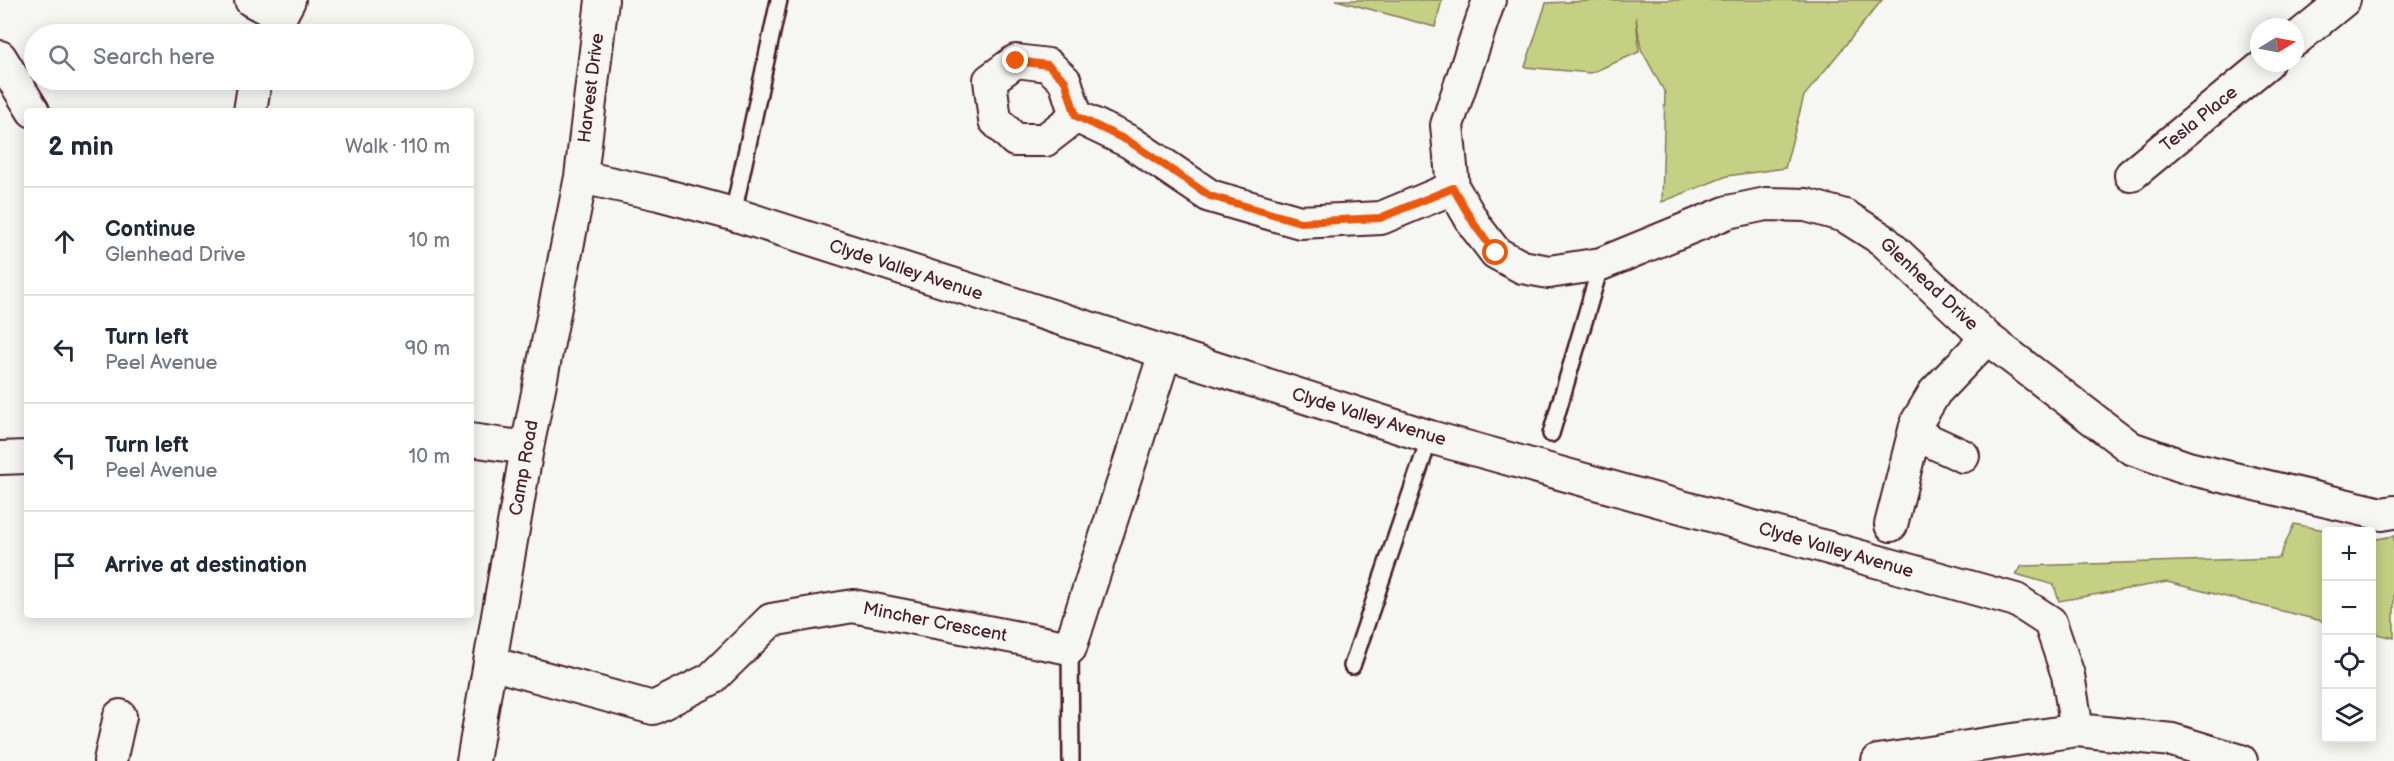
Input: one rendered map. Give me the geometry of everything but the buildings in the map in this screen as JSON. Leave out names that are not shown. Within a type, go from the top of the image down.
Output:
[{"type":"street","points":[[251,0],[280,17]]},
{"type":"street","name":"Harvest Drive","points":[[581,177],[602,0]]},
{"type":"street","name":"Glenhead Drive","points":[[1489,0],[1447,125],[1453,188],[1476,227],[1496,253],[1522,267],[1549,272],[1601,264],[1728,212],[1766,204],[1806,205],[1845,216],[1883,240],[1987,338],[2131,448],[2188,468],[2382,514],[2394,512]]},
{"type":"street","points":[[2304,33],[2344,0]]},
{"type":"street","points":[[0,57],[31,108]]},
{"type":"street","name":"Tesla Place","points":[[2131,175],[2256,72]]},
{"type":"street","points":[[250,108],[253,90]]},
{"type":"street","points":[[1076,116],[1130,142],[1210,196],[1300,222],[1380,218],[1453,188]]},
{"type":"street","name":"Clyde Valley Avenue","points":[[581,177],[659,194],[733,214],[1430,437],[2016,600],[2050,622],[2068,675],[2077,730]]},
{"type":"street","name":"Camp Road","points":[[473,761],[527,448],[581,177]]},
{"type":"street","points":[[1891,525],[1917,422],[1935,392],[1987,338]]},
{"type":"street","points":[[1070,648],[1165,353]]},
{"type":"street","points":[[1915,435],[1963,456]]},
{"type":"street","points":[[474,440],[527,448]]},
{"type":"street","points":[[0,458],[24,457]]},
{"type":"street","name":"Mincher Crescent","points":[[490,663],[653,708],[711,679],[771,620],[853,606],[1070,648]]},
{"type":"street","points":[[110,761],[120,716]]},
{"type":"street","points":[[1878,761],[2077,730],[2172,740],[2241,761]]},
{"type":"lane","points":[[733,214],[779,0]]},
{"type":"lane","points":[[1551,434],[1601,264]]},
{"type":"lane","points":[[1352,666],[1430,437]]},
{"type":"lane","points":[[1070,648],[1071,761]]},
{"type":"green space","points":[[1336,0],[1442,0],[1435,27]]},
{"type":"green space","points":[[1611,0],[1882,0],[1804,96],[1785,168],[1727,176],[1662,202],[1665,93],[1641,49],[1636,17],[1639,52],[1591,73],[1525,67],[1546,3]]},
{"type":"green space","points":[[2294,524],[2322,530],[2322,621],[2167,582],[2059,601],[2054,585],[2016,574],[2022,566],[2279,558]]},
{"type":"green space","points":[[2394,536],[2394,638],[2376,634],[2376,539]]},
{"type":"route","points":[[1016,61],[1048,65],[1065,81],[1076,116],[1130,142],[1210,196],[1300,222],[1380,218],[1453,188],[1476,227],[1496,253]]}]
